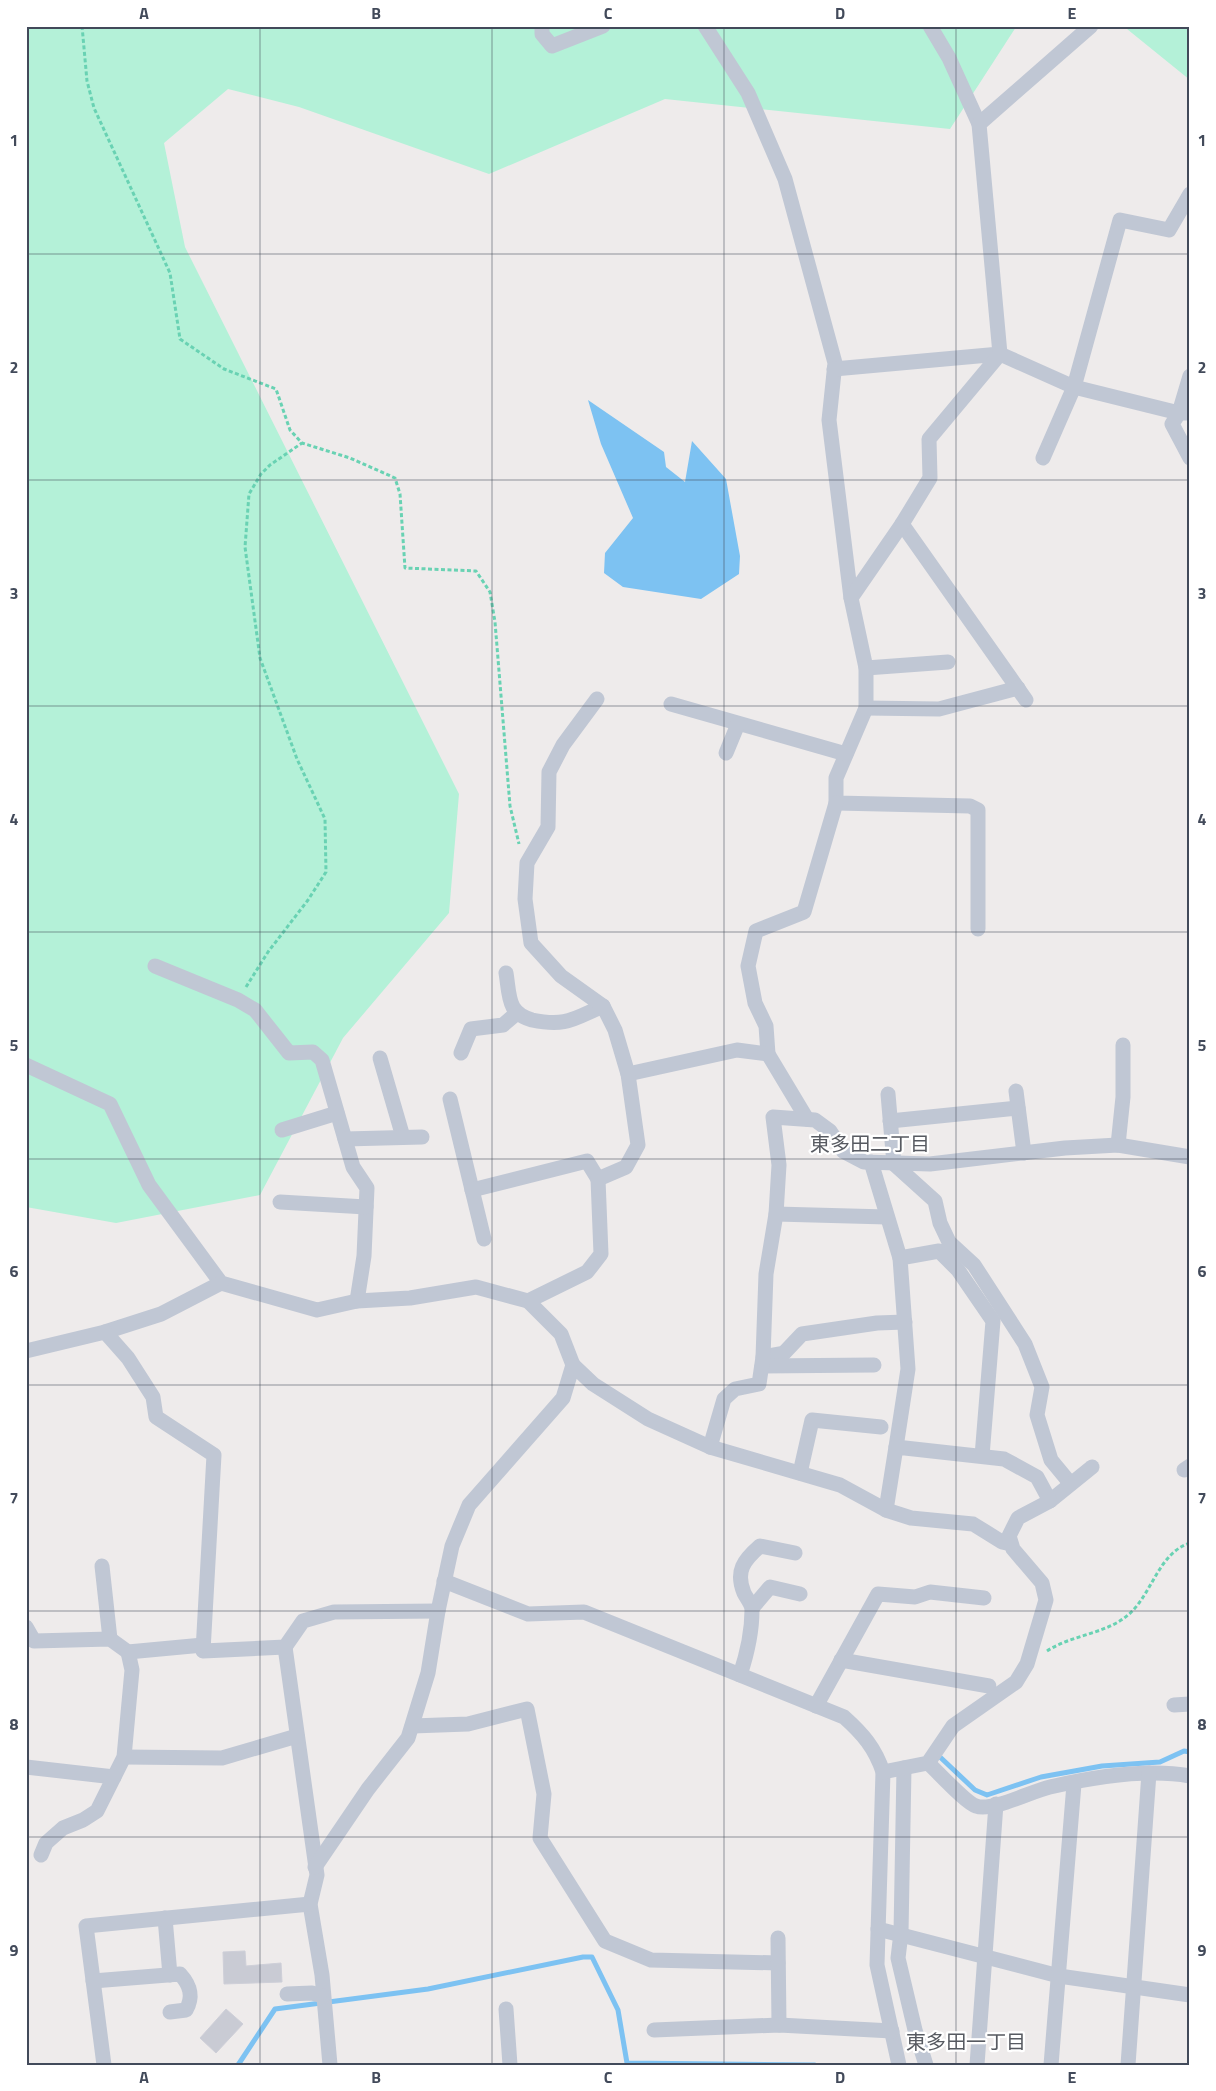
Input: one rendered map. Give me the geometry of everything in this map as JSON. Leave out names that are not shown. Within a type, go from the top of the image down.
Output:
[{"type":"street","points":[[542,26],[542,34],[552,46],[603,26]]},
{"type":"street","points":[[705,26],[748,93],[785,180],[834,369],[829,420],[851,598],[866,668],[866,708],[836,778],[836,803],[804,912],[756,931],[748,966],[755,1003],[766,1026],[768,1054],[807,1119]]},
{"type":"street","points":[[851,598],[902,524],[930,478],[930,439],[1000,354],[979,124],[949,58],[930,26]]},
{"type":"street","points":[[979,124],[1091,26]]},
{"type":"street","points":[[1042,458],[1074,387],[1120,220],[1169,230],[1190,194]]},
{"type":"street","points":[[834,369],[1000,354],[1074,387],[1185,413]]},
{"type":"street","points":[[1190,376],[1185,413],[1172,424],[1190,458]]},
{"type":"street","points":[[866,708],[938,709],[1022,694],[902,524]]},
{"type":"street","points":[[866,668],[948,662]]},
{"type":"street","points":[[597,699],[563,745],[549,772],[548,827],[527,863],[525,899],[531,942],[562,976],[602,1006],[615,1030],[628,1074],[638,1145],[626,1167],[598,1179]]},
{"type":"street","points":[[671,704],[846,754]]},
{"type":"street","points":[[726,753],[738,724]]},
{"type":"street","points":[[836,803],[970,806],[978,810],[978,929]]},
{"type":"street","points":[[155,966],[238,1000],[255,1010],[289,1053],[313,1052],[322,1060],[353,1167],[367,1188],[364,1256],[357,1301]]},
{"type":"street","points":[[506,973],[512,1005],[517,1012],[527,1018],[554,1024],[565,1022],[602,1006]]},
{"type":"street","points":[[460,1053],[471,1029],[504,1025],[517,1012]]},
{"type":"street","points":[[1118,1145],[1123,1097],[1123,1045]]},
{"type":"street","points":[[628,1074],[737,1050],[768,1054]]},
{"type":"street","points":[[380,1058],[403,1137]]},
{"type":"street","points":[[26,1065],[110,1104],[148,1185],[220,1283],[317,1310],[357,1301],[410,1298],[476,1287],[528,1301],[561,1334],[573,1365],[593,1384],[648,1418],[710,1447],[840,1485],[886,1510],[911,1518],[973,1524],[1002,1542],[1012,1544]]},
{"type":"street","points":[[1016,1092],[1024,1153]]},
{"type":"street","points":[[888,1094],[894,1164],[935,1201],[940,1223],[949,1242],[974,1265],[1025,1344],[1042,1387],[1037,1415],[1051,1460],[1070,1483]]},
{"type":"street","points":[[450,1099],[484,1239]]},
{"type":"street","points":[[890,1121],[1018,1108]]},
{"type":"street","points":[[282,1130],[337,1113]]},
{"type":"street","points":[[710,1447],[724,1399],[734,1389],[759,1384],[762,1361],[766,1274],[776,1214],[779,1165],[773,1117],[816,1120],[830,1131],[843,1151],[864,1162],[930,1164],[1118,1145],[1190,1157]]},
{"type":"street","points":[[344,1139],[422,1137]]},
{"type":"street","points":[[472,1190],[587,1161],[598,1179],[601,1254],[587,1272],[528,1301]]},
{"type":"street","points":[[871,1162],[900,1258],[908,1370],[886,1510]]},
{"type":"street","points":[[280,1202],[366,1208]]},
{"type":"street","points":[[776,1214],[887,1216]]},
{"type":"street","points":[[900,1258],[939,1251],[958,1270],[993,1321],[982,1456]]},
{"type":"street","points":[[26,1350],[105,1332],[161,1314],[220,1283]]},
{"type":"street","points":[[762,1361],[784,1353],[802,1334],[877,1323],[905,1322]]},
{"type":"street","points":[[105,1332],[128,1358],[153,1397],[156,1417],[214,1454],[203,1651],[285,1647]]},
{"type":"street","points":[[762,1361],[874,1365]]},
{"type":"street","points":[[315,1867],[368,1789],[408,1738],[428,1673],[438,1611],[452,1546],[469,1505],[563,1398],[573,1365]]},
{"type":"street","points":[[800,1473],[812,1420],[881,1426]]},
{"type":"street","points":[[896,1447],[1004,1460],[1037,1478],[1050,1501]]},
{"type":"street","points":[[883,1772],[928,1763],[953,1726],[1016,1682],[1027,1664],[1046,1600],[1042,1583],[1013,1549],[1009,1536],[1018,1518],[1050,1501],[1092,1467]]},
{"type":"street","points":[[753,1608],[744,1592],[741,1570],[744,1561],[760,1546],[795,1553]]},
{"type":"street","points":[[102,1566],[110,1639]]},
{"type":"street","points":[[444,1581],[528,1614],[584,1612],[844,1717],[866,1737],[877,1754],[883,1772],[877,1965],[899,2065]]},
{"type":"street","points":[[740,1675],[749,1649],[753,1608],[770,1587],[800,1594]]},
{"type":"street","points":[[816,1706],[878,1594],[916,1597],[930,1592],[984,1598]]},
{"type":"street","points":[[330,2065],[323,1996],[310,1904],[316,1875],[285,1647],[303,1621],[334,1612],[438,1611]]},
{"type":"street","points":[[26,1627],[34,1641],[110,1639],[128,1652],[203,1645]]},
{"type":"street","points":[[41,1855],[46,1844],[63,1828],[83,1820],[97,1811],[124,1757],[132,1670],[128,1652]]},
{"type":"street","points":[[842,1660],[989,1686]]},
{"type":"street","points":[[1174,1705],[1190,1704]]},
{"type":"street","points":[[412,1726],[468,1724],[527,1709],[544,1794],[540,1838],[605,1941],[651,1960],[778,1963]]},
{"type":"street","points":[[124,1757],[222,1758],[297,1736]]},
{"type":"street","points":[[928,1763],[975,1806],[986,1808],[1050,1787],[1119,1775],[1169,1772],[1190,1776]]},
{"type":"street","points":[[26,1767],[114,1777]]},
{"type":"street","points":[[904,1768],[901,1933],[898,1958],[915,2030],[926,2065]]},
{"type":"street","points":[[1128,2065],[1149,1773]]},
{"type":"street","points":[[1051,2065],[1074,1784]]},
{"type":"street","points":[[977,2065],[996,1804]]},
{"type":"street","points":[[104,2065],[86,1926],[310,1904]]},
{"type":"street","points":[[165,1918],[170,1975]]},
{"type":"street","points":[[878,1929],[901,1933],[1059,1976],[1190,1995]]},
{"type":"street","points":[[778,1938],[779,2025]]},
{"type":"street","points":[[93,1981],[180,1974],[189,1984],[191,2001],[186,2010],[170,2012]]},
{"type":"street","points":[[287,1994],[312,1993],[323,1996]]},
{"type":"street","points":[[506,2009],[510,2065]]},
{"type":"street","points":[[654,2030],[779,2025],[892,2031]]},
{"type":"path","points":[[82,26],[87,81],[94,108],[170,273],[180,339],[224,369],[276,389],[290,430],[302,443],[350,458],[395,478],[400,494],[405,568],[476,572],[490,592],[495,622],[510,806],[521,852],[527,863]]},
{"type":"path","points":[[238,1000],[268,952],[308,900],[326,872],[325,819],[297,758],[260,658],[245,547],[249,494],[260,474],[302,443]]},
{"type":"path","points":[[1027,1664],[1061,1642],[1107,1627],[1120,1620],[1144,1599],[1163,1563],[1190,1543]]},
{"type":"green space","points":[[26,26],[1190,26],[1190,80],[1127,29],[1016,27],[950,129],[665,99],[489,174],[299,107],[228,89],[164,143],[185,247],[459,794],[449,913],[343,1038],[260,1195],[116,1223],[26,1207]]},
{"type":"water","points":[[588,400],[664,452],[666,467],[685,482],[692,441],[726,479],[740,556],[739,574],[701,599],[623,587],[604,573],[605,553],[633,518],[601,444]]},
{"type":"building","points":[[245,1951],[246,1966],[281,1963],[282,1982],[224,1984],[223,1952]]},
{"type":"building","points":[[226,2009],[243,2024],[216,2053],[200,2038]]},
{"type":"waterway","points":[[940,1757],[975,1790],[987,1795],[1041,1777],[1102,1766],[1160,1762],[1184,1751],[1190,1752]]},
{"type":"waterway","points":[[238,2065],[275,2009],[428,1989],[583,1957],[592,1957],[618,2010],[627,2063],[815,2065]]},
{"type":"district","name":"東多田二丁目","points":[[870,1144]]},
{"type":"district","name":"東多田一丁目","points":[[966,2042]]}]
